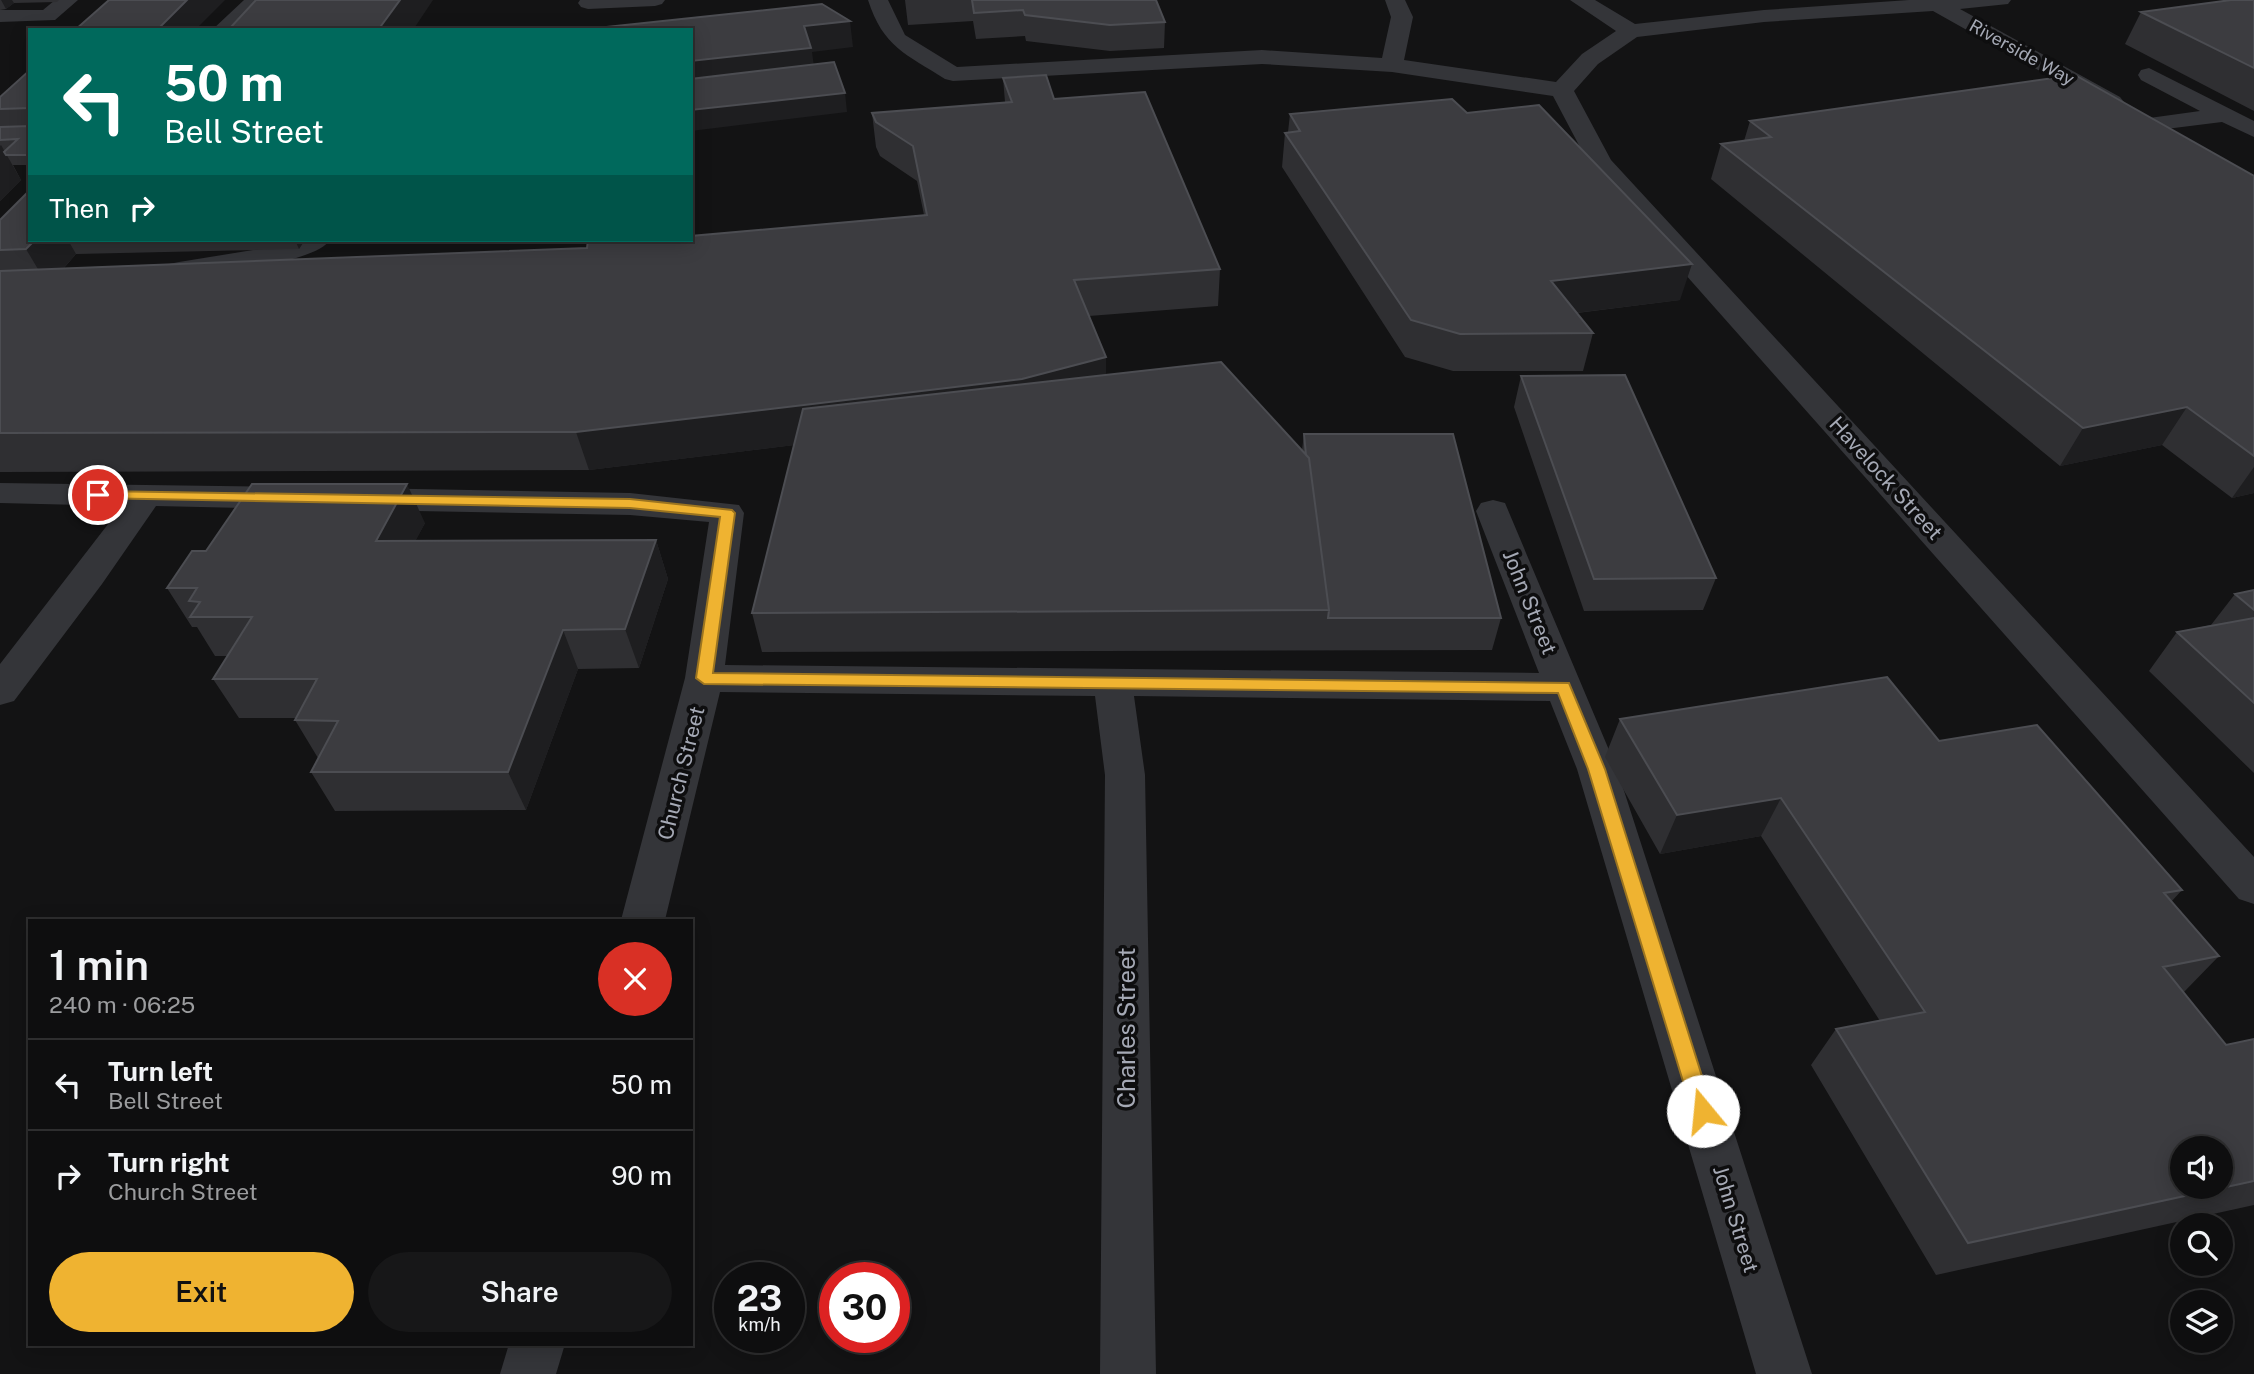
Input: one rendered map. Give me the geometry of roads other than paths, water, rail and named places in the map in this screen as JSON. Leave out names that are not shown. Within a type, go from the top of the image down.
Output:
[{"type":"street","points":[[0,16],[48,16],[68,0]]},
{"type":"street","points":[[225,28],[256,0]]},
{"type":"street","points":[[588,3],[655,0]]},
{"type":"street","points":[[878,0],[883,15],[897,38],[983,96]]},
{"type":"street","points":[[1392,65],[1402,17],[1395,0]]},
{"type":"street","points":[[1580,0],[1632,31]]},
{"type":"street","points":[[953,75],[1262,57],[1392,65],[1562,90],[1590,59],[1632,31],[1764,16],[2001,0]]},
{"type":"street","name":"Riverside Way","points":[[1936,4],[2185,143]]},
{"type":"street","points":[[2149,75],[2254,130]]},
{"type":"street","name":"Havelock Street","points":[[1562,90],[1600,163],[2254,886]]},
{"type":"street","points":[[2150,124],[2225,115]]},
{"type":"street","points":[[148,276],[291,252],[313,242]]},
{"type":"street","points":[[0,493],[146,496]]},
{"type":"street","points":[[0,691],[89,576],[146,496]]},
{"type":"street","name":"Church Street","points":[[146,496],[630,504],[727,513],[704,678],[643,919]]},
{"type":"street","name":"John Street","points":[[1493,511],[1597,769],[1784,1374]]},
{"type":"street","points":[[704,678],[1564,687]]},
{"type":"street","name":"Charles Street","points":[[1113,682],[1125,775],[1128,1374]]},
{"type":"street","points":[[528,1374],[536,1346]]}]
